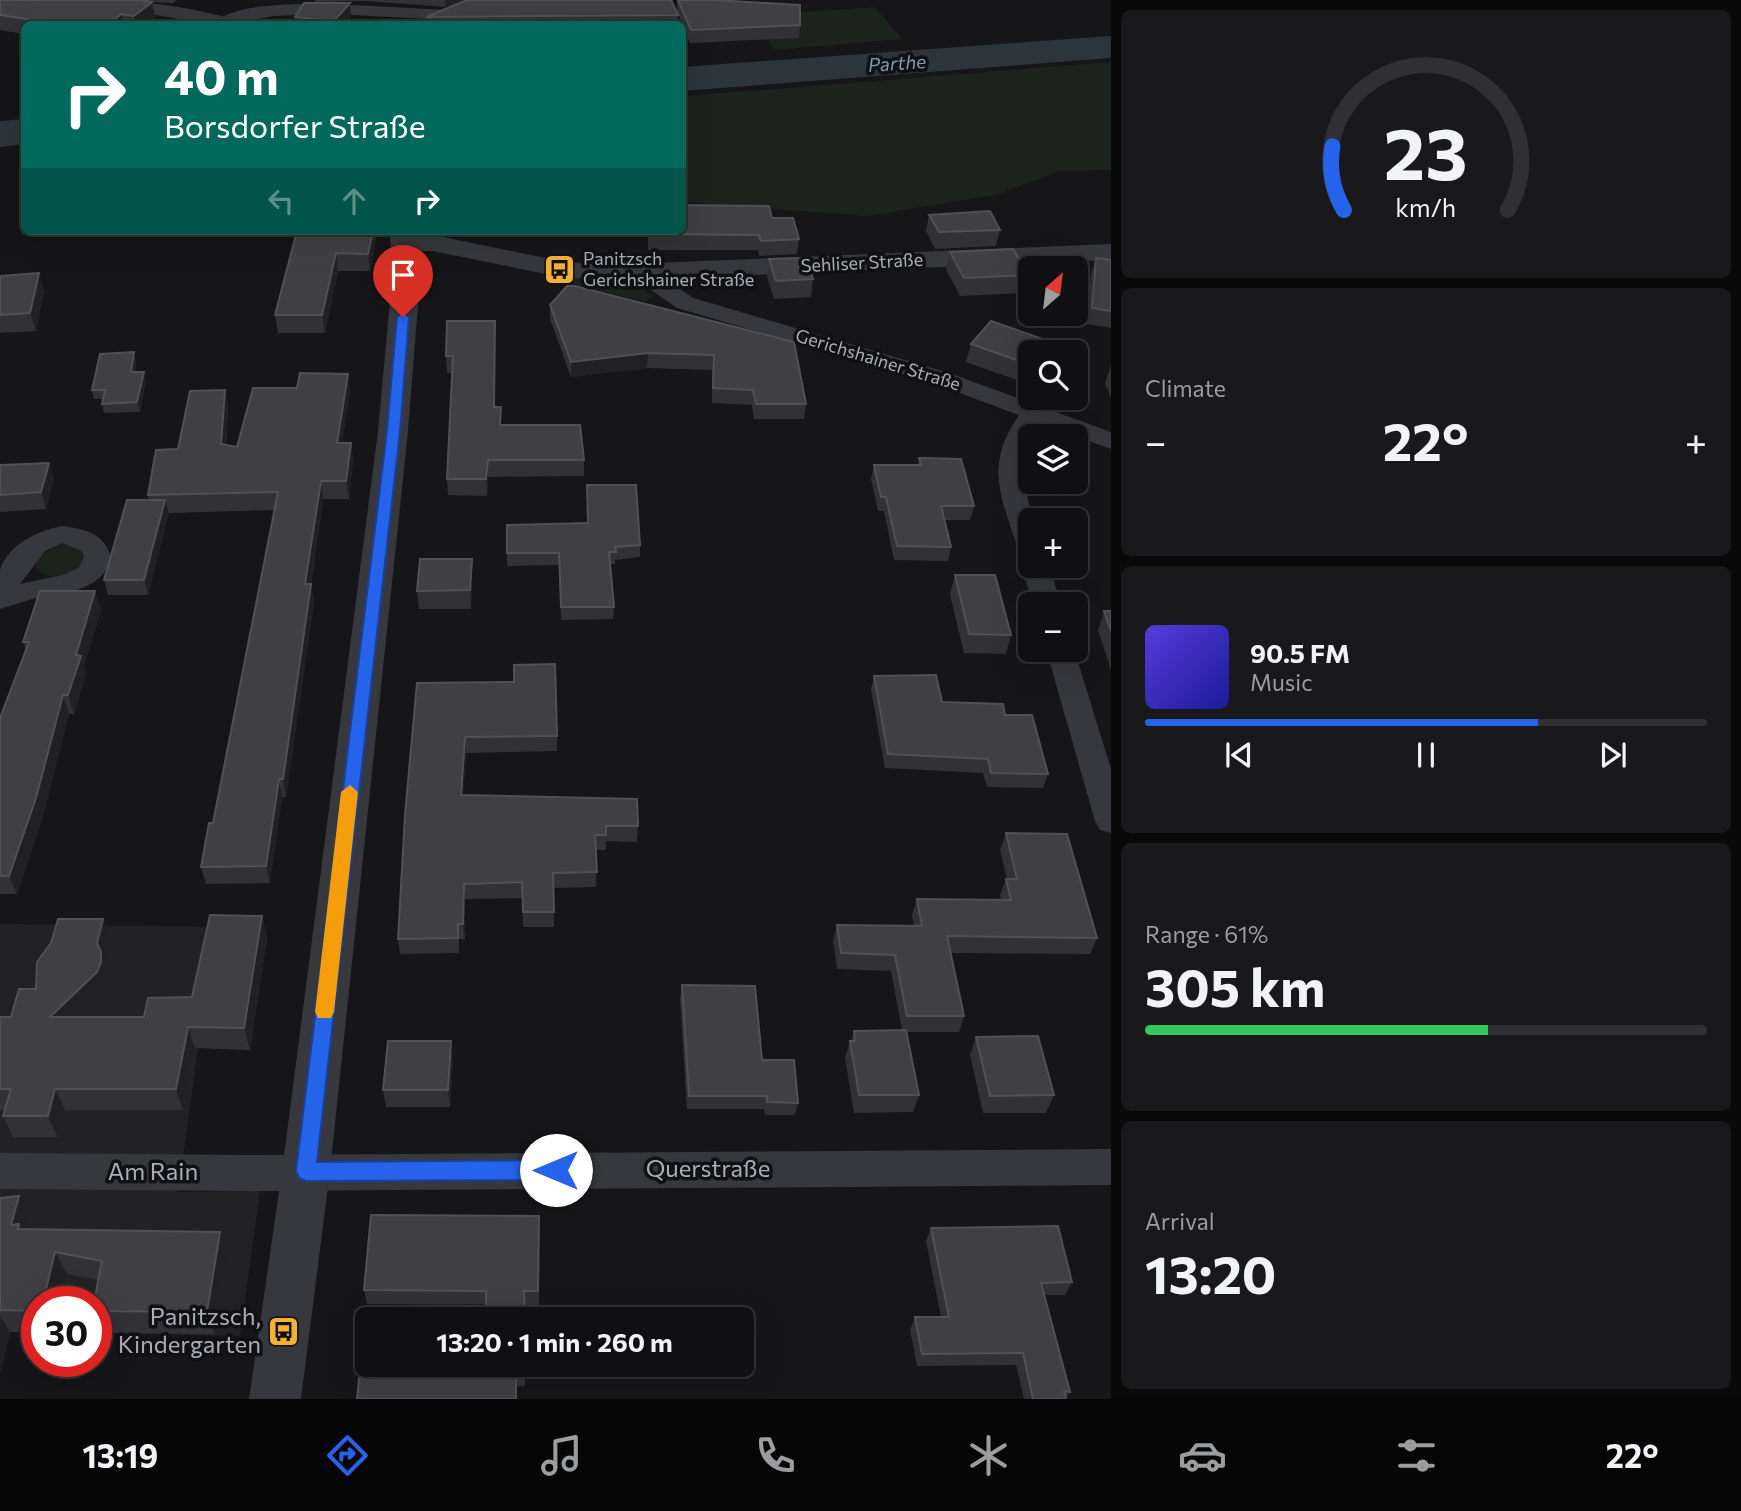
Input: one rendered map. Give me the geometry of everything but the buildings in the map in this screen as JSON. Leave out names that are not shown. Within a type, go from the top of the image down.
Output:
[{"type":"street","points":[[114,1],[218,21]]},
{"type":"street","points":[[231,21],[248,10],[285,4],[455,13],[433,21]]},
{"type":"street","points":[[275,1399],[306,1171],[393,431],[404,302],[405,237]]},
{"type":"street","name":"Sehliser Straße","points":[[405,237],[560,269],[651,273],[1104,255]]},
{"type":"street","name":"Gerichshainer Straße","points":[[651,273],[659,285],[685,303],[855,351],[1035,411],[1111,441]]},
{"type":"street","points":[[1019,508],[1010,479],[1009,462],[1018,432],[1035,411]]},
{"type":"street","points":[[1064,662],[1111,821]]},
{"type":"street","name":"Querstraße","points":[[306,1171],[1111,1167]]},
{"type":"street","name":"Am Rain","points":[[0,1171],[306,1171]]},
{"type":"shaded area","points":[[875,7],[902,39],[775,50],[752,16]]},
{"type":"shaded area","points":[[1111,62],[1111,170],[1060,171],[995,195],[866,216],[686,202],[686,96]]},
{"type":"shaded area","points":[[575,279],[633,283],[654,296],[645,301],[638,300],[573,284]]},
{"type":"shaded area","points":[[62,543],[80,546],[86,557],[76,568],[63,575],[49,576],[36,568],[37,556]]},
{"type":"shaded area","points":[[0,924],[215,927],[178,1192],[260,1191],[240,1336],[112,1333],[112,1286],[21,1286],[21,1332],[10,1332],[0,1373]]},
{"type":"waterway","name":"Parthe","points":[[686,79],[1111,47]]},
{"type":"waterway","name":"Parthe","points":[[0,134],[21,132]]},
{"type":"slow traffic","points":[[324,1012],[350,792]]},
{"type":"place","name":"Panitzsch Gerichshainer Straße","points":[[560,269]]},
{"type":"place","name":"Panitzsch, Kindergarten","points":[[284,1331]]},
{"type":"route","points":[[403,317],[393,431],[306,1171],[556,1170]]}]
